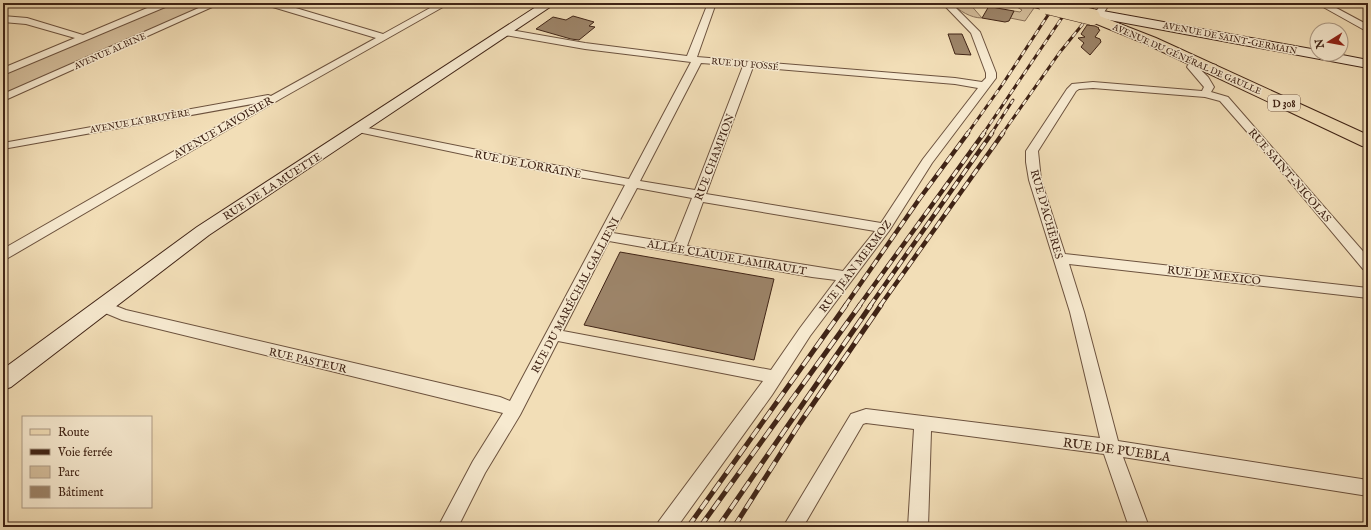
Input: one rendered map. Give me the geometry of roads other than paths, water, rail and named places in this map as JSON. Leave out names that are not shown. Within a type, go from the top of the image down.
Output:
[{"type":"main road","name":"D 308","points":[[1044,4],[1092,15]]},
{"type":"main road","name":"AVENUE DU GÉNÉRAL DE GAULLE","points":[[1092,15],[1368,142]]},
{"type":"main road","name":"AVENUE DU GÉNÉRAL DE GAULLE","points":[[1092,15],[1233,74],[1368,138]]},
{"type":"street","name":"AVENUE ALBINE","points":[[3,72],[167,3]]},
{"type":"street","name":"AVENUE ALBINE","points":[[3,98],[217,3]]},
{"type":"street","points":[[269,3],[384,37]]},
{"type":"street","name":"AVENUE LAVOISIER","points":[[3,255],[278,96],[446,3]]},
{"type":"street","name":"RUE DE LA MUETTE","points":[[4,378],[203,232],[550,3]]},
{"type":"street","name":"RUE DU MARÉCHAL GALLIENI","points":[[448,527],[479,467],[514,410],[633,184],[694,60],[712,3]]},
{"type":"street","name":"RUE JEAN MERMOZ","points":[[666,527],[761,397],[805,332],[884,228],[927,162],[991,78],[991,73],[975,32],[946,3]]},
{"type":"street","points":[[1092,15],[1100,12],[1106,3]]},
{"type":"street","points":[[1320,3],[1368,29]]},
{"type":"street","name":"AVENUE DE SAINT-GERMAIN","points":[[1092,15],[1155,23],[1368,64]]},
{"type":"street","points":[[3,19],[26,21],[83,38]]},
{"type":"street","name":"RUE DU FOSSÉ","points":[[505,32],[585,46],[694,60],[955,81],[986,86]]},
{"type":"street","points":[[1205,94],[1209,86],[1192,68],[1200,64],[1206,64],[1226,73],[1233,74]]},
{"type":"street","name":"RUE CHAMPION","points":[[679,248],[749,65]]},
{"type":"street","name":"RUE D'ACHÈRES","points":[[1139,527],[1111,447],[1076,312],[1035,180],[1032,151],[1072,89],[1076,86],[1083,85],[1205,94]]},
{"type":"street","name":"RUE SAINT-NICOLAS","points":[[1205,94],[1224,100],[1230,105],[1368,266]]},
{"type":"street","name":"AVENUE LA BRUYÈRE","points":[[3,146],[278,96]]},
{"type":"street","name":"RUE DE LORRAINE","points":[[358,129],[633,184],[884,228]]},
{"type":"street","name":"ALLÉE CLAUDE LAMIRAULT","points":[[606,236],[848,277]]},
{"type":"street","name":"RUE DE MEXICO","points":[[1059,258],[1368,293]]},
{"type":"street","name":"RUE PASTEUR","points":[[103,306],[122,315],[500,404],[514,410]]},
{"type":"street","points":[[554,335],[774,377]]},
{"type":"street","name":"RUE DE PUEBLA","points":[[792,527],[856,418],[866,416],[1111,447],[1368,488]]},
{"type":"street","points":[[918,527],[923,424]]},
{"type":"railway","points":[[967,134],[1002,85],[1056,3]]},
{"type":"railway","points":[[983,134],[1072,3]]},
{"type":"railway","points":[[1002,134],[1060,52],[1082,25],[1095,3]]},
{"type":"railway","points":[[991,134],[1013,100]]},
{"type":"railway","points":[[845,306],[920,198],[968,133]]},
{"type":"railway","points":[[859,306],[984,133]]},
{"type":"railway","points":[[870,306],[992,133]]},
{"type":"railway","points":[[880,306],[1003,133]]},
{"type":"railway","points":[[688,527],[846,305]]},
{"type":"railway","points":[[700,527],[860,305]]},
{"type":"railway","points":[[718,527],[871,305]]},
{"type":"railway","points":[[734,527],[800,423],[881,305]]}]
